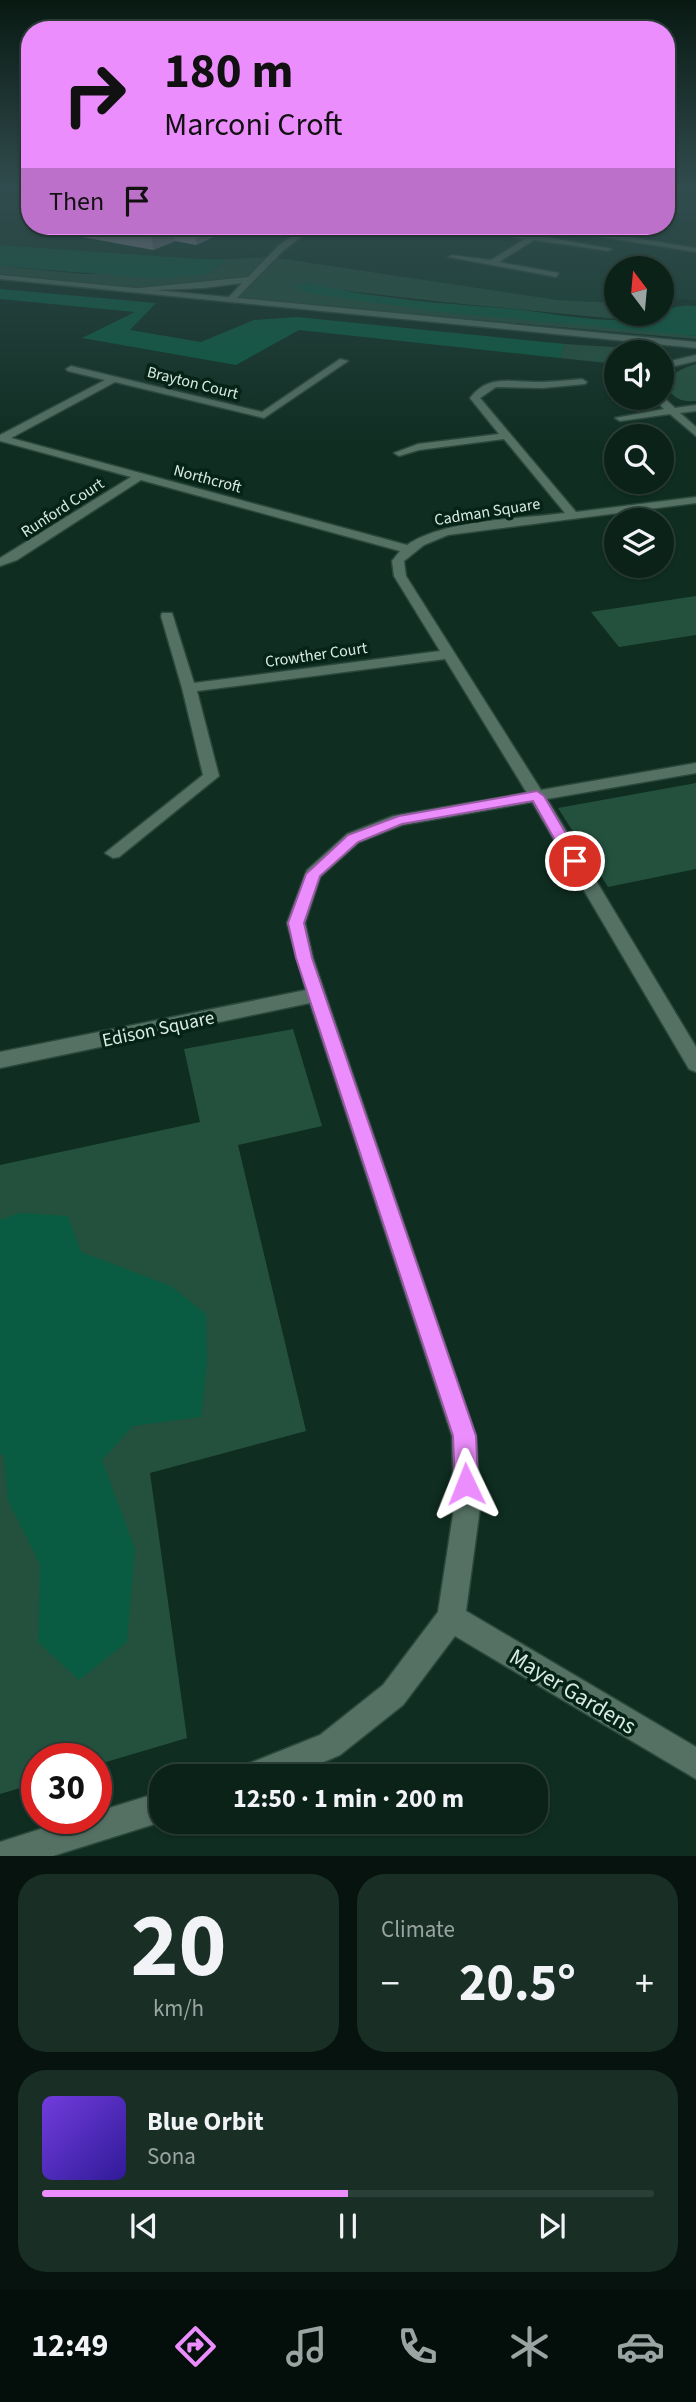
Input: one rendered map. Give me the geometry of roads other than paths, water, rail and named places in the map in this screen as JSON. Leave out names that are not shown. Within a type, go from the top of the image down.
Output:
[{"type":"street","points":[[232,298],[255,274]]},
{"type":"street","points":[[549,274],[556,275]]},
{"type":"street","points":[[0,277],[646,340]]},
{"type":"street","points":[[134,289],[204,286],[251,278]]},
{"type":"street","points":[[674,343],[696,345]]},
{"type":"street","points":[[674,363],[696,358]]},
{"type":"street","name":"Brayton Court","points":[[71,369],[259,418],[344,361]]},
{"type":"street","points":[[1,438],[114,379]]},
{"type":"street","points":[[573,516],[475,398],[480,389],[511,379],[535,386],[582,382]]},
{"type":"street","points":[[621,419],[696,408]]},
{"type":"street","points":[[673,411],[696,433]]},
{"type":"street","points":[[399,453],[418,447],[507,436]]},
{"type":"street","name":"Northcroft","points":[[1,438],[407,549]]},
{"type":"street","name":"Runford Court","points":[[0,562],[13,557],[140,475]]},
{"type":"street","name":"Cadman Square","points":[[407,549],[424,539],[447,532],[696,500]]},
{"type":"street","points":[[407,549],[398,561],[400,576],[537,796],[696,1064]]},
{"type":"street","points":[[113,853],[211,776],[189,688],[167,616]]},
{"type":"street","name":"Crowther Court","points":[[189,688],[448,654]]},
{"type":"street","points":[[285,1764],[330,1745],[393,1695],[451,1618],[460,1572],[467,1508],[464,1436],[317,995],[296,923],[313,874],[353,838],[399,820],[696,768]]},
{"type":"street","name":"Edison Square","points":[[0,1060],[317,995]]},
{"type":"street","name":"Mayer Gardens","points":[[451,1618],[696,1764]]},
{"type":"street","points":[[3,1856],[149,1811]]}]
